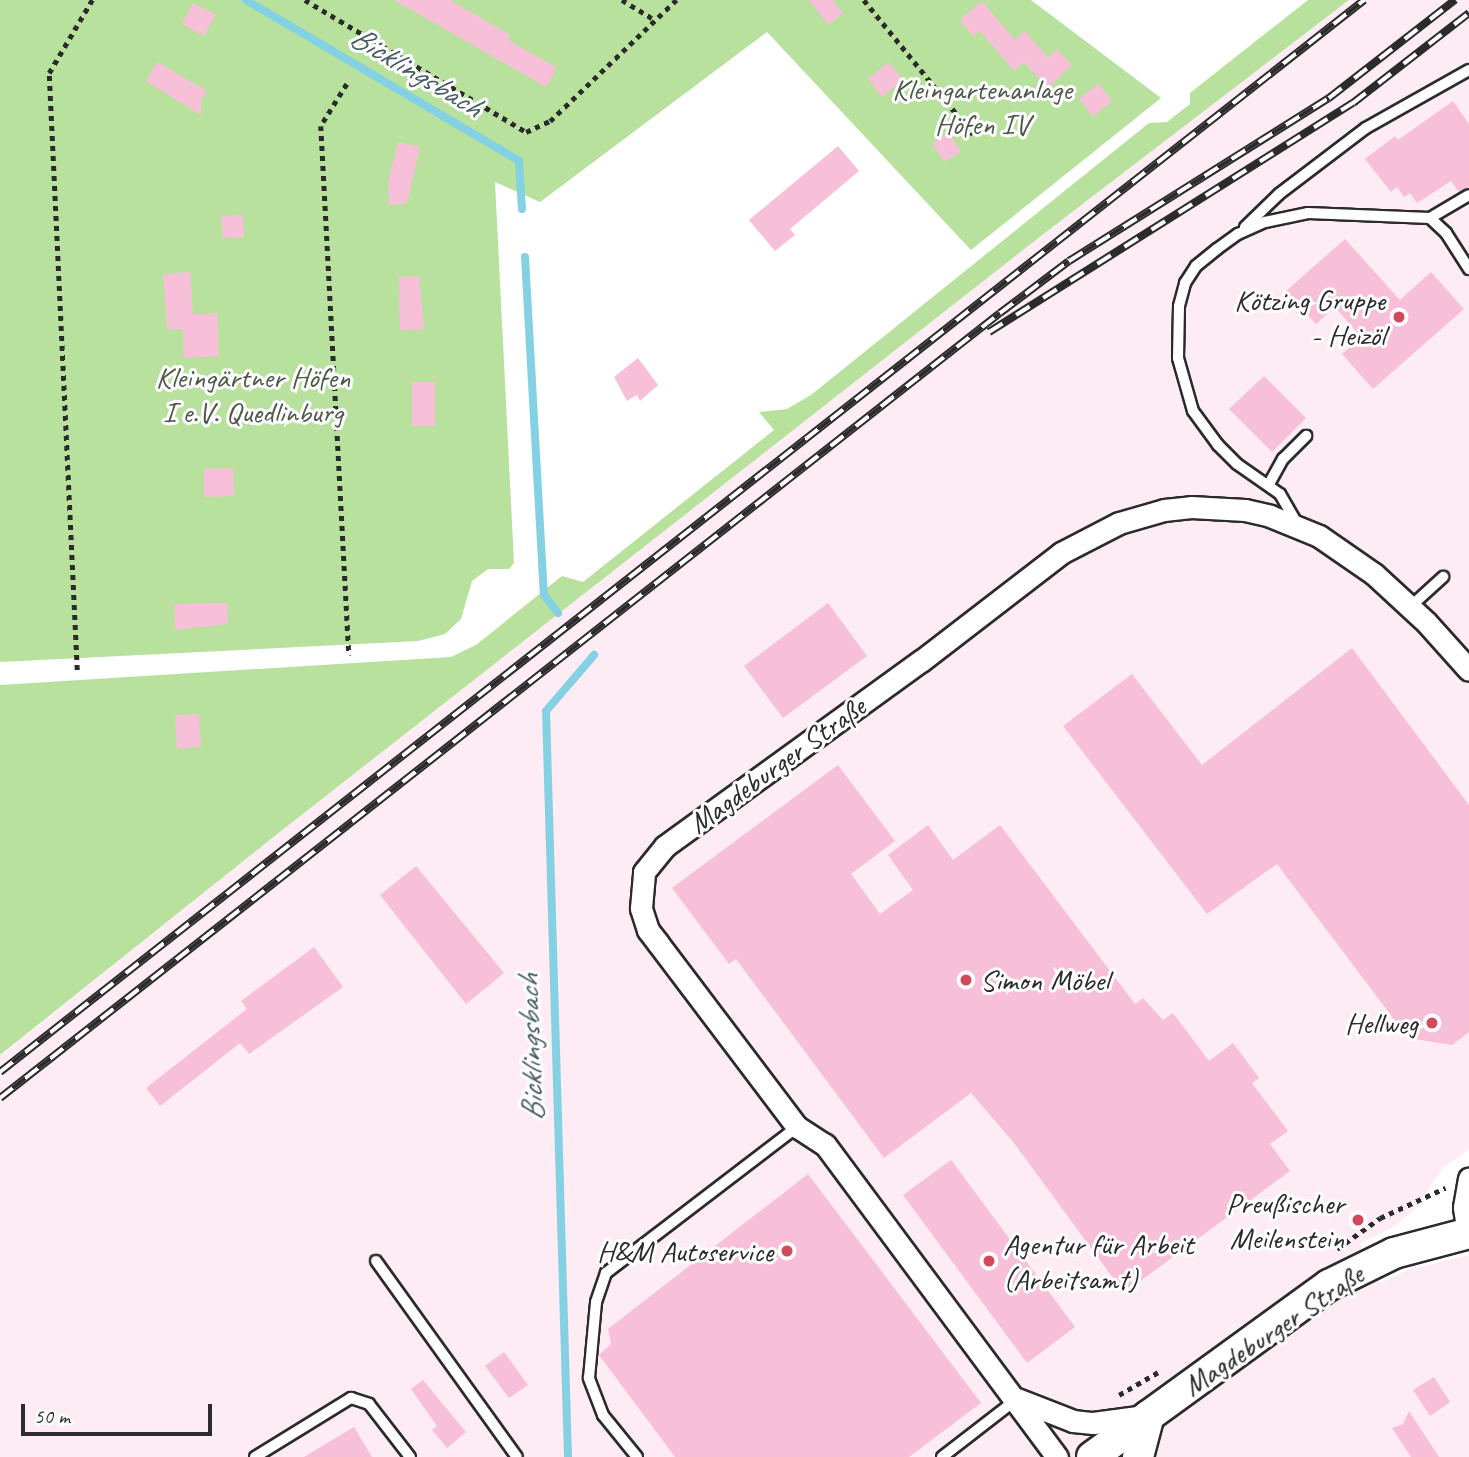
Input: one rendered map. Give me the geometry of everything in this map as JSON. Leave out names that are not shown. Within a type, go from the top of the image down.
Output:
[{"type":"main road","name":"Magdeburger Straße","points":[[1092,1457],[1345,1276],[1394,1253],[1469,1233]]},
{"type":"main road","points":[[1138,1457],[1149,1415]]},
{"type":"street","name":"Magdeburger Straße","points":[[1057,1457],[1017,1399],[825,1144],[797,1127],[649,930],[641,908],[640,891],[649,862],[676,838],[921,661],[1061,552],[1089,536],[1140,516],[1191,507],[1245,510],[1299,527],[1349,553],[1409,607],[1469,670]]},
{"type":"street","name":"Magdeburger Straße","points":[[1469,1178],[1464,1207],[1469,1233]]},
{"type":"street","name":"Magdeburger Straße","points":[[1017,1399],[1073,1421],[1105,1422],[1149,1415]]},
{"type":"lane","points":[[1299,527],[1286,501],[1269,484],[1237,464],[1203,427],[1186,393],[1178,358],[1179,306],[1185,283],[1196,266],[1238,234],[1279,194],[1366,128],[1469,70]]},
{"type":"lane","points":[[1238,234],[1276,218],[1308,213],[1430,218],[1469,195]]},
{"type":"lane","points":[[1430,218],[1446,233],[1469,269]]},
{"type":"lane","points":[[1269,484],[1283,459],[1306,436]]},
{"type":"lane","points":[[1409,607],[1443,577]]},
{"type":"lane","points":[[637,1457],[603,1415],[589,1378],[596,1302],[606,1273],[797,1127]]},
{"type":"lane","points":[[376,1261],[517,1457]]},
{"type":"lane","points":[[255,1457],[342,1402],[356,1398],[375,1410],[410,1457]]},
{"type":"lane","points":[[942,1457],[1017,1399]]},
{"type":"path","points":[[77,670],[49,73],[92,0]]},
{"type":"path","points":[[305,0],[526,132],[550,121],[676,0]]},
{"type":"path","points":[[622,0],[655,20]]},
{"type":"path","points":[[864,0],[973,134]]},
{"type":"path","points":[[347,84],[321,126],[349,655]]},
{"type":"path","points":[[1330,1254],[1380,1218],[1447,1187]]},
{"type":"path","points":[[1113,1399],[1172,1364]]},
{"type":"shaded area","points":[[1349,0],[1469,0],[1469,1149],[1444,1167],[1414,1210],[1395,1226],[1360,1244],[1380,1283],[1408,1270],[1469,1255],[1469,1457],[0,1457],[0,1056],[276,835],[1050,229]]},
{"type":"green space","name":"Kleingärtner Höfen I e.V. Quedlinburg","points":[[0,0],[1031,0],[1161,98],[971,250],[767,32],[540,202],[495,182],[514,563],[509,569],[488,569],[472,581],[461,619],[445,634],[418,641],[0,662]]},
{"type":"green space","points":[[1308,0],[1349,0],[1050,229],[276,835],[0,1055],[0,685],[451,657],[476,645],[562,576],[583,582],[774,430],[759,412],[787,409],[811,395],[1149,123],[1167,122],[1190,104],[1190,93]]},
{"type":"building","points":[[394,0],[450,0],[510,35],[508,40],[557,68],[546,87]]},
{"type":"building","points":[[809,0],[833,0],[843,13],[828,25]]},
{"type":"building","points":[[982,1],[1015,40],[1025,31],[1048,58],[1057,49],[1072,65],[1048,88],[1024,62],[1014,71],[980,31],[973,36],[960,20]]},
{"type":"building","points":[[193,3],[216,15],[204,36],[182,24]]},
{"type":"building","points":[[157,62],[207,91],[201,100],[201,115],[146,81]]},
{"type":"building","points":[[889,62],[903,80],[882,97],[868,79]]},
{"type":"building","points":[[1099,84],[1112,101],[1093,117],[1079,98]]},
{"type":"building","points":[[1453,101],[1469,124],[1469,187],[1459,192],[1451,181],[1417,203],[1410,193],[1404,197],[1397,187],[1391,192],[1365,159],[1395,136],[1398,140]]},
{"type":"building","points":[[949,132],[961,152],[944,162],[932,143]]},
{"type":"building","points":[[398,142],[420,147],[407,204],[389,205],[388,184]]},
{"type":"building","points":[[838,146],[859,171],[790,229],[795,235],[775,251],[749,220]]},
{"type":"building","points":[[243,215],[244,237],[223,238],[221,216]]},
{"type":"building","name":"Kötzing Gruppe - Heizöl","points":[[1345,239],[1400,300],[1431,272],[1464,309],[1373,389],[1342,354],[1361,337],[1335,307],[1316,324],[1286,291]]},
{"type":"building","points":[[190,272],[193,314],[217,313],[219,356],[184,358],[183,329],[167,329],[163,274]]},
{"type":"building","points":[[419,276],[424,329],[400,330],[399,277]]},
{"type":"building","points":[[638,358],[658,385],[640,401],[637,395],[627,401],[614,377]]},
{"type":"building","points":[[1264,376],[1306,418],[1272,452],[1229,409]]},
{"type":"building","points":[[412,382],[435,382],[435,426],[412,426]]},
{"type":"building","points":[[233,468],[234,496],[204,497],[204,469]]},
{"type":"building","points":[[227,603],[228,624],[175,630],[174,604]]},
{"type":"building","points":[[828,603],[867,656],[783,718],[744,666]]},
{"type":"building","points":[[1352,648],[1469,805],[1469,1032],[1452,1045],[1408,1038],[1277,864],[1207,914],[1063,726],[1132,674],[1202,765]]},
{"type":"building","points":[[199,714],[201,747],[177,749],[175,715]]},
{"type":"building","points":[[838,765],[895,841],[851,874],[880,914],[913,890],[888,855],[928,825],[953,860],[1000,825],[1135,1004],[1143,998],[1163,1020],[1173,1013],[1209,1061],[1233,1043],[1259,1078],[1252,1083],[1288,1131],[1270,1144],[1290,1171],[1124,1293],[1014,1143],[971,1093],[884,1158],[736,959],[729,964],[672,888]]},
{"type":"building","points":[[416,866],[504,973],[466,1004],[380,895]]},
{"type":"building","points":[[314,947],[343,987],[249,1054],[240,1043],[160,1106],[146,1088],[247,1009],[241,1001]]},
{"type":"building","name":"Agentur für Arbeit (Arbeitsamt)","points":[[951,1160],[1075,1327],[1027,1363],[903,1195]]},
{"type":"building","name":"H&M Autoservice","points":[[808,1174],[981,1403],[909,1457],[675,1457],[599,1355],[611,1344],[608,1329]]},
{"type":"building","points":[[504,1352],[528,1385],[509,1398],[485,1366]]},
{"type":"building","points":[[1434,1377],[1450,1402],[1430,1416],[1413,1390]]},
{"type":"building","points":[[423,1380],[466,1432],[447,1448],[432,1430],[437,1426],[411,1389]]},
{"type":"building","points":[[1409,1411],[1439,1457],[1411,1457],[1392,1428],[1403,1424]]},
{"type":"building","points":[[354,1427],[372,1457],[304,1457]]},
{"type":"waterway","name":"Bicklingsbach","points":[[246,0],[519,161],[522,209]]},
{"type":"waterway","name":"Bicklingsbach","points":[[525,257],[544,595],[558,613]]},
{"type":"waterway","name":"Bicklingsbach","points":[[568,1457],[546,711],[594,655]]},
{"type":"railway","points":[[0,1072],[1364,0]]},
{"type":"railway","points":[[0,1098],[1000,313],[1069,261],[1329,98],[1455,0]]},
{"type":"railway","points":[[989,332],[1353,103],[1469,13]]},
{"type":"place","name":"Kötzing Gruppe - Heizöl","points":[[1399,317]]},
{"type":"place","name":"Simon Möbel","points":[[966,980]]},
{"type":"place","name":"Hellweg","points":[[1432,1023]]},
{"type":"place","name":"Preußischer Meilenstein","points":[[1358,1220]]},
{"type":"place","name":"H&M Autoservice","points":[[787,1251]]},
{"type":"place","name":"Agentur für Arbeit (Arbeitsamt)","points":[[989,1261]]},
{"type":"park label","name":"Kleingartenanlage Höfen IV","points":[[982,106]]}]
